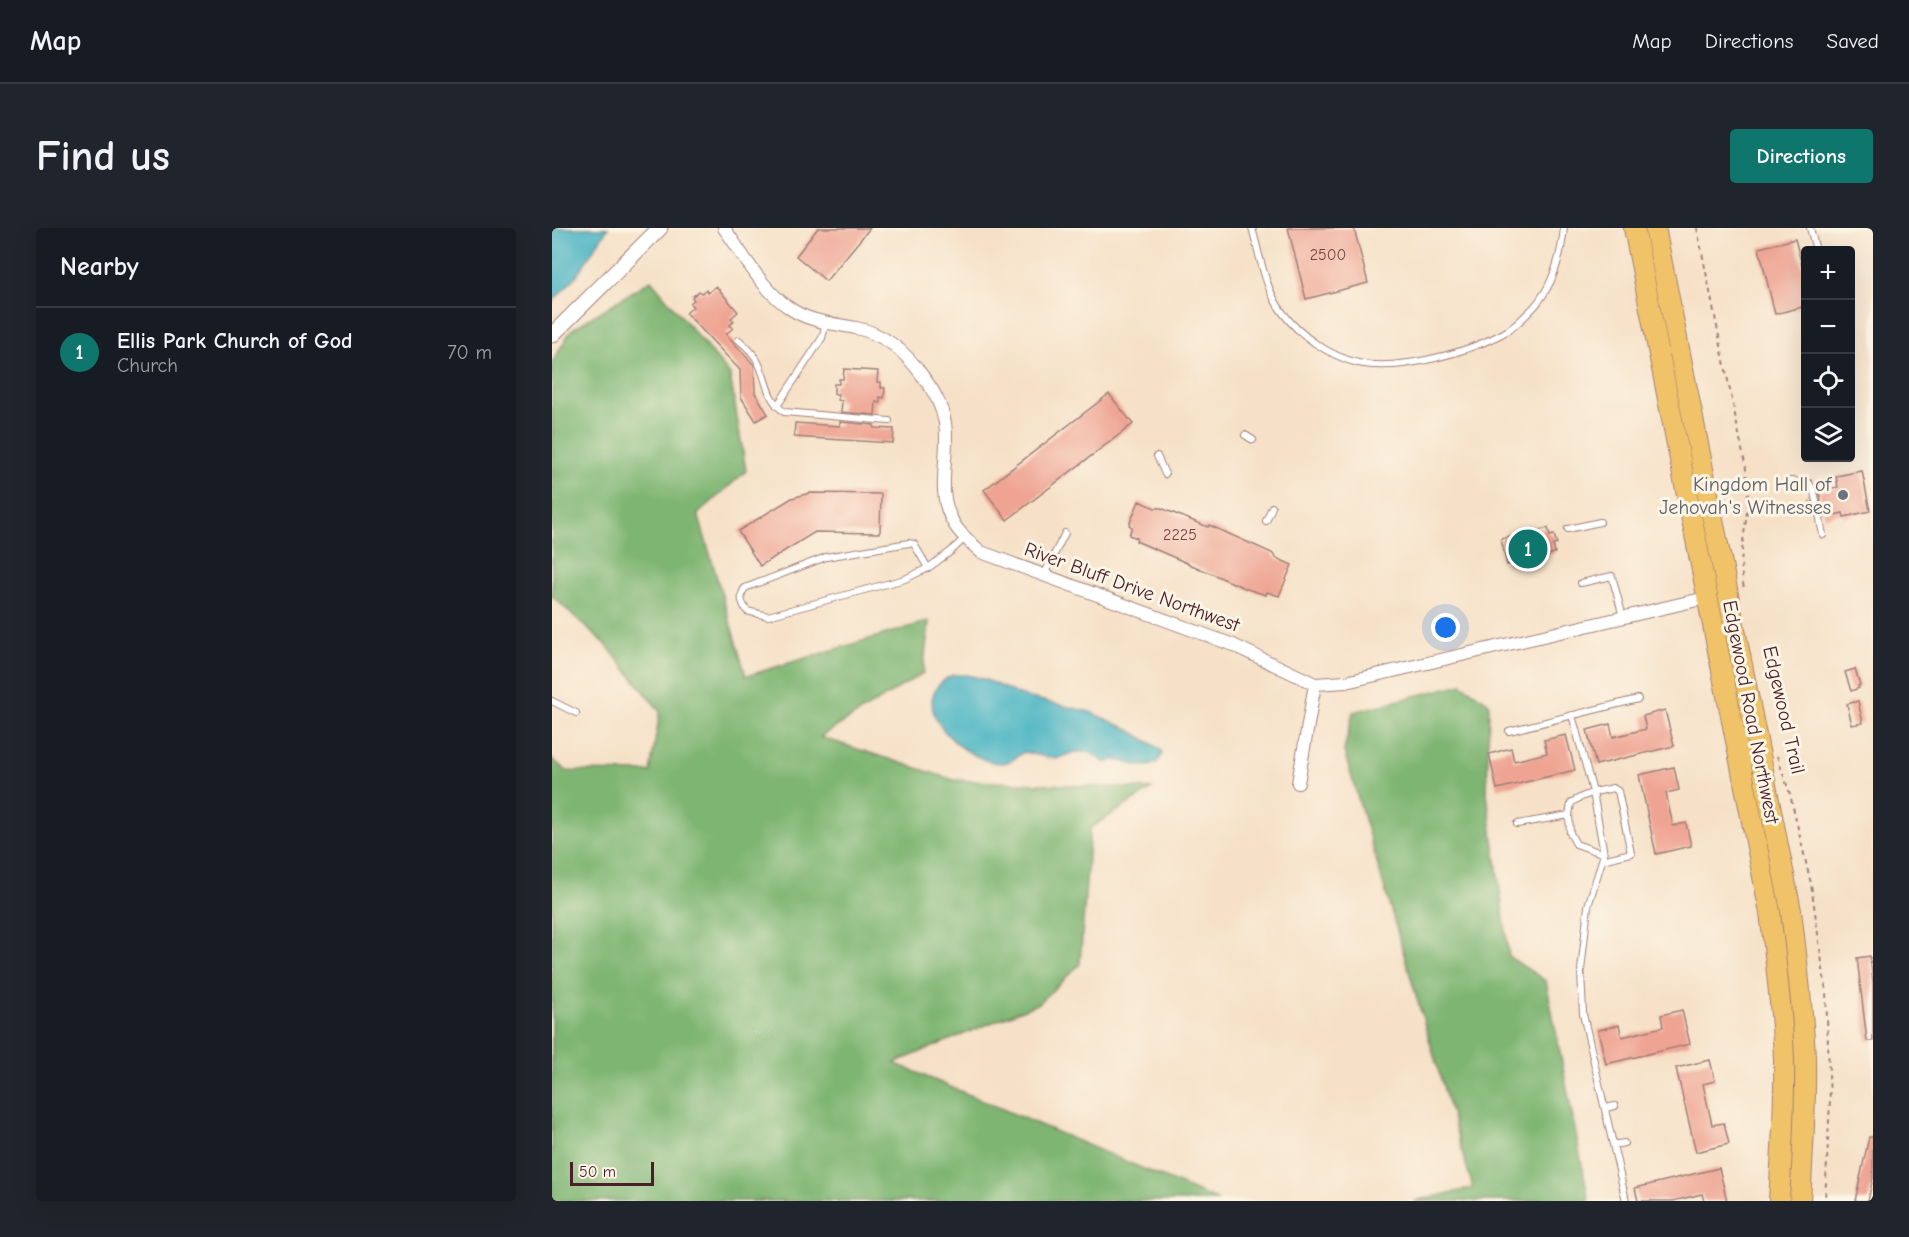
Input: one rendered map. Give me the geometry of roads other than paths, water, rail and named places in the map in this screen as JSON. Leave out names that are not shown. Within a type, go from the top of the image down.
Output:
[{"type":"main road","name":"Edgewood Road Northwest","points":[[1634,228],[1770,912],[1779,986],[1784,1057],[1784,1109],[1779,1201]]},
{"type":"main road","name":"Edgewood Road Northwest","points":[[1655,228],[1791,911],[1800,987],[1804,1058],[1805,1134],[1800,1201]]},
{"type":"street","points":[[552,334],[660,228]]},
{"type":"street","name":"River Bluff Drive Northwest","points":[[724,228],[771,294],[796,312],[826,323],[858,328],[890,341],[909,358],[938,400],[945,424],[944,492],[946,506],[951,519],[965,538],[981,552],[1233,645],[1316,684],[1346,682],[1707,598]]},
{"type":"street","points":[[1298,783],[1316,684]]},
{"type":"lane","points":[[1252,228],[1268,285],[1282,312],[1302,333],[1326,350],[1358,363],[1394,366],[1468,348],[1509,331],[1535,306],[1553,277],[1562,249],[1564,228]]},
{"type":"lane","points":[[1810,228],[1815,246]]},
{"type":"lane","points":[[777,406],[822,338],[826,323]]},
{"type":"lane","points":[[739,339],[756,358],[767,391],[784,412],[889,421]]},
{"type":"lane","points":[[1245,435],[1253,440]]},
{"type":"lane","points":[[1157,456],[1165,474]]},
{"type":"lane","points":[[1791,481],[1809,483],[1816,501]]},
{"type":"lane","points":[[1266,521],[1272,507]]},
{"type":"lane","points":[[1819,514],[1823,535]]},
{"type":"lane","points":[[1568,530],[1600,522]]},
{"type":"lane","points":[[1044,575],[1065,533]]},
{"type":"lane","points":[[928,568],[914,544],[909,543],[826,557],[745,588],[741,598],[747,611],[768,616],[905,579],[928,568],[965,538]]},
{"type":"lane","points":[[1581,583],[1612,576],[1624,617]]},
{"type":"lane","points":[[1509,731],[1638,699]]},
{"type":"lane","points":[[552,701],[576,713]]},
{"type":"lane","points":[[1572,715],[1593,792],[1603,857],[1588,906],[1581,971],[1583,1014],[1626,1201]]},
{"type":"lane","points":[[1614,788],[1618,791],[1631,853],[1603,857],[1576,844],[1570,833],[1569,815],[1571,803],[1593,792],[1614,788]]},
{"type":"lane","points":[[1517,825],[1569,815]]},
{"type":"lane","points":[[1605,1108],[1615,1106]]},
{"type":"lane","points":[[1613,1145],[1624,1143]]},
{"type":"water","points":[[552,228],[608,228],[577,275],[552,302]]},
{"type":"water","points":[[953,675],[984,679],[1022,696],[1090,712],[1128,729],[1157,747],[1162,752],[1159,760],[1155,764],[1142,766],[1114,760],[1105,763],[1091,753],[1074,752],[1056,759],[1024,752],[1004,763],[985,760],[954,741],[942,728],[934,714],[932,699],[938,686]]},
{"type":"place","name":"Kingdom Hall of Jehovah's Witnesses","points":[[1843,495]]},
{"type":"place","name":"Ellis Park Church of God","points":[[1528,549]]}]
